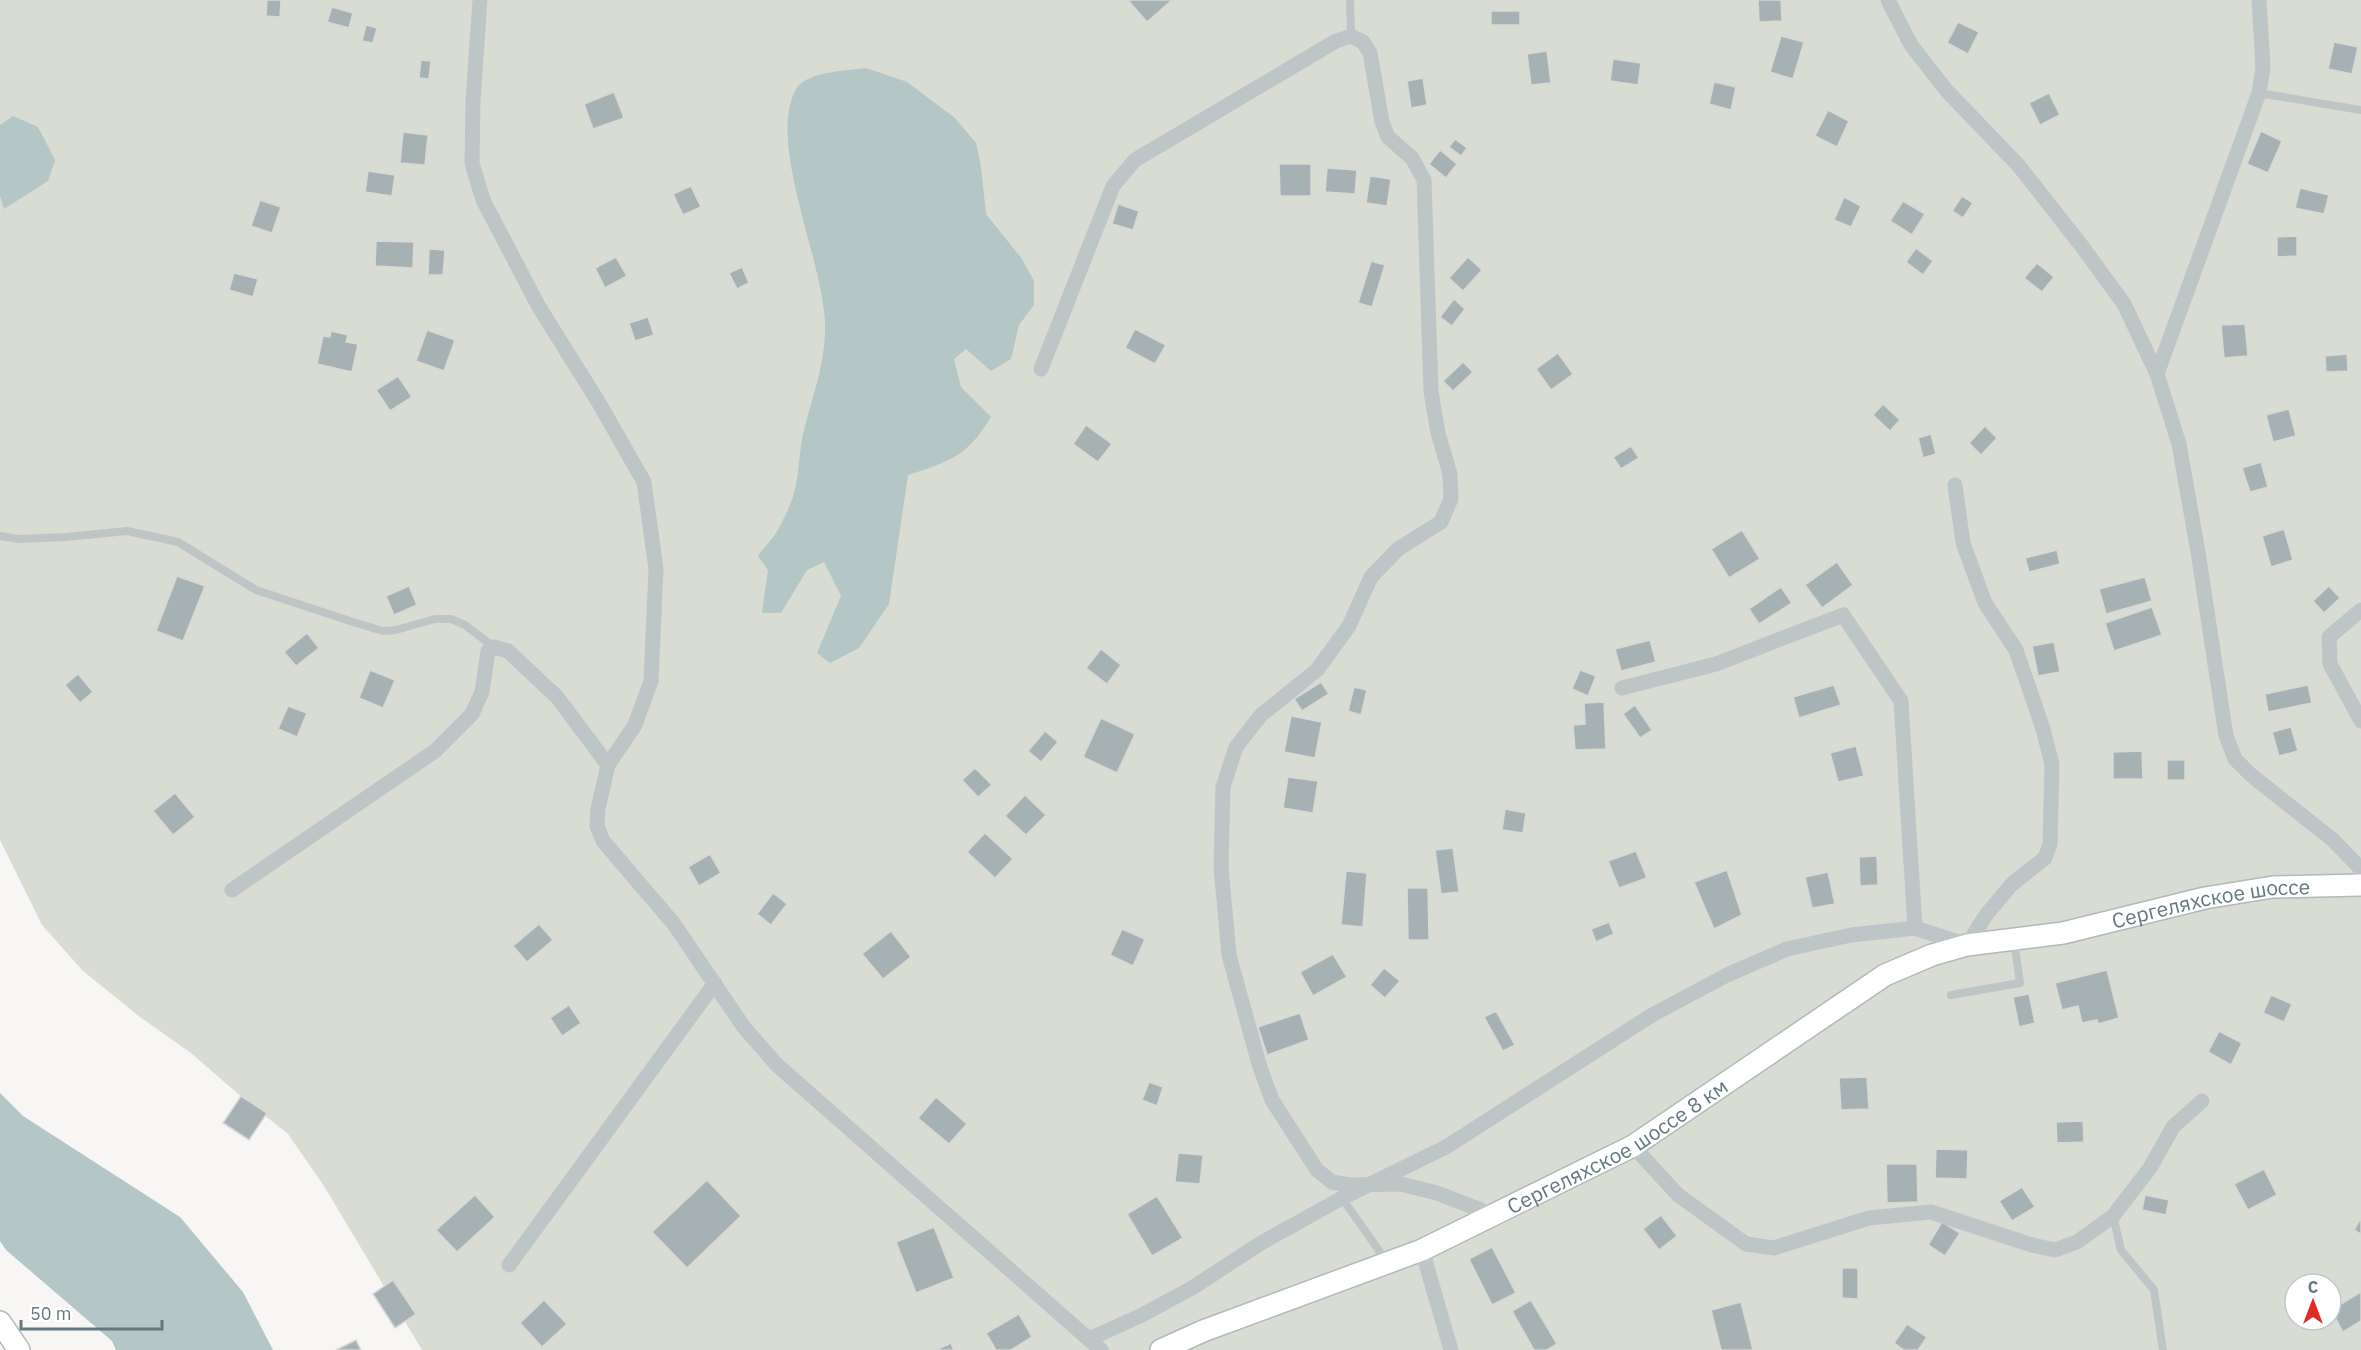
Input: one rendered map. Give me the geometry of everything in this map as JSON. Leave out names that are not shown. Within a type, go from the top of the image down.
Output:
[{"type":"main road","name":"Сергеляхское шоссе","points":[[2062,933],[2205,898],[2273,886],[2361,885]]},
{"type":"main road","name":"Сергеляхское шоссе 8 км","points":[[1161,1350],[1203,1331],[1422,1250],[1633,1146],[1885,975],[1932,955],[1967,945],[2062,933]]},
{"type":"main road","points":[[0,1322],[20,1350]]},
{"type":"street","points":[[480,0],[473,100],[472,163],[483,200],[538,307],[599,403],[644,482],[656,569],[651,681],[635,725],[608,765],[598,809],[597,826],[603,841],[674,924],[743,1026],[777,1065],[1101,1350]]},
{"type":"street","points":[[1888,0],[1911,45],[1947,91],[2019,166],[2124,304],[2157,374],[2179,444],[2226,736],[2235,759],[2251,775],[2333,840],[2361,869]]},
{"type":"street","points":[[2157,374],[2259,93],[2264,68],[2259,0]]},
{"type":"street","points":[[1041,369],[1113,186],[1135,160],[1336,40],[1351,36],[1363,42],[1370,53],[1382,122],[1388,137],[1412,158],[1424,180],[1431,392],[1438,433],[1450,474],[1451,499],[1441,522],[1398,549],[1371,577],[1349,626],[1317,670],[1261,715],[1236,747],[1223,786],[1221,867],[1229,955],[1244,1014],[1272,1100],[1317,1170],[1332,1182],[1370,1185],[1401,1184],[1437,1193],[1494,1215]]},
{"type":"street","points":[[1089,1339],[1140,1316],[1192,1288],[1261,1244],[1342,1198],[1446,1147],[1652,1016],[1727,975],[1786,949],[1851,935],[1915,928],[1967,945],[1986,915],[2012,884],[2045,858],[2050,844],[2052,764],[2043,729],[2016,650],[1985,603],[1963,543],[1955,485]]},
{"type":"street","points":[[2361,610],[2329,637],[2330,664],[2361,721]]},
{"type":"street","points":[[1622,688],[1716,664],[1843,615],[1901,701],[1915,928]]},
{"type":"street","points":[[232,890],[435,751],[472,714],[482,692],[488,651],[494,647],[508,651],[558,697],[608,765]]},
{"type":"street","points":[[509,1265],[715,983]]},
{"type":"street","points":[[1633,1146],[1678,1195],[1746,1244],[1774,1248],[1869,1218],[1931,1212],[2032,1245],[2055,1250],[2078,1242],[2113,1216],[2150,1168],[2173,1127],[2202,1101]]},
{"type":"street","points":[[1422,1250],[1451,1350]]},
{"type":"lane","points":[[1350,0],[1351,36]]},
{"type":"lane","points":[[2259,93],[2361,110]]},
{"type":"lane","points":[[0,536],[18,539],[127,531],[178,543],[256,590],[356,623],[390,630],[435,619],[451,619],[465,625],[494,647]]},
{"type":"lane","points":[[1950,995],[2020,983],[2014,938]]},
{"type":"lane","points":[[1342,1198],[1388,1263]]},
{"type":"lane","points":[[2113,1216],[2121,1250],[2154,1290],[2163,1350]]},
{"type":"shaded area","points":[[0,0],[2361,0],[2361,1350],[422,1350],[324,1186],[288,1134],[191,1053],[140,1017],[83,971],[42,925],[0,840]]},
{"type":"shaded area","points":[[866,68],[907,82],[955,118],[976,143],[986,214],[1022,259],[1034,281],[1034,305],[1019,325],[1011,359],[991,371],[966,349],[954,359],[961,387],[991,417],[974,441],[956,456],[908,475],[889,604],[859,648],[830,663],[817,653],[841,596],[824,562],[807,570],[781,613],[762,613],[768,570],[758,556],[778,530],[793,497],[802,439],[821,368],[825,339],[822,297],[792,172],[788,141],[788,114],[795,91],[807,79],[826,73]]},
{"type":"shaded area","points":[[13,116],[38,127],[55,160],[48,181],[4,209],[0,196],[0,125]]},
{"type":"shaded area","points":[[0,1093],[23,1116],[180,1217],[243,1292],[273,1350],[116,1350],[112,1341],[6,1250],[0,1241]]},
{"type":"building","points":[[267,0],[281,0],[280,17],[266,16]]},
{"type":"building","points":[[1128,0],[1172,0],[1147,22]]},
{"type":"building","points":[[1758,0],[1781,0],[1782,21],[1759,22]]},
{"type":"building","points":[[332,7],[353,13],[349,28],[327,22]]},
{"type":"building","points":[[1491,11],[1520,11],[1520,25],[1491,25]]},
{"type":"building","points":[[1958,22],[1979,32],[1968,54],[1947,43]]},
{"type":"building","points":[[366,25],[377,28],[373,43],[362,41]]},
{"type":"building","points":[[1781,36],[1804,42],[1793,79],[1770,72]]},
{"type":"building","points":[[2334,42],[2358,47],[2352,74],[2328,69]]},
{"type":"building","points":[[1547,51],[1551,83],[1531,85],[1527,54]]},
{"type":"building","points":[[1613,59],[1641,63],[1638,85],[1610,81]]},
{"type":"building","points":[[421,60],[431,61],[429,79],[419,78]]},
{"type":"building","points":[[1423,78],[1427,105],[1411,108],[1407,81]]},
{"type":"building","points":[[1714,82],[1736,87],[1731,110],[1709,104]]},
{"type":"building","points":[[614,92],[624,118],[593,129],[584,104]]},
{"type":"building","points":[[2049,93],[2060,115],[2040,125],[2029,103]]},
{"type":"building","points":[[1828,110],[1849,121],[1837,147],[1815,136]]},
{"type":"building","points":[[2261,131],[2282,141],[2268,173],[2247,164]]},
{"type":"building","points":[[403,132],[428,135],[425,165],[400,163]]},
{"type":"building","points":[[1455,139],[1467,148],[1461,156],[1449,147]]},
{"type":"building","points":[[1440,150],[1457,164],[1446,178],[1429,164]]},
{"type":"building","points":[[1279,164],[1311,164],[1311,196],[1280,196]]},
{"type":"building","points":[[1327,168],[1357,170],[1355,194],[1325,192]]},
{"type":"building","points":[[368,171],[395,175],[392,196],[365,192]]},
{"type":"building","points":[[1370,176],[1391,179],[1387,206],[1366,203]]},
{"type":"building","points":[[691,186],[701,207],[683,215],[673,194]]},
{"type":"building","points":[[2300,188],[2329,195],[2324,214],[2295,208]]},
{"type":"building","points":[[1962,196],[1973,203],[1963,218],[1952,211]]},
{"type":"building","points":[[1844,197],[1861,206],[1851,227],[1834,220]]},
{"type":"building","points":[[260,200],[281,207],[272,233],[251,226]]},
{"type":"building","points":[[1903,201],[1925,214],[1912,235],[1890,221]]},
{"type":"building","points":[[1118,204],[1139,211],[1133,230],[1112,224]]},
{"type":"building","points":[[2297,236],[2297,256],[2277,257],[2277,237]]},
{"type":"building","points":[[376,241],[414,242],[413,268],[375,266]]},
{"type":"building","points":[[1916,248],[1933,261],[1923,275],[1906,262]]},
{"type":"building","points":[[429,249],[445,250],[443,275],[428,275]]},
{"type":"building","points":[[616,257],[627,276],[605,288],[595,268]]},
{"type":"building","points":[[1468,257],[1482,270],[1463,291],[1449,278]]},
{"type":"building","points":[[1371,261],[1385,265],[1372,307],[1358,303]]},
{"type":"building","points":[[2037,263],[2054,277],[2042,292],[2024,278]]},
{"type":"building","points":[[742,267],[749,283],[737,289],[729,273]]},
{"type":"building","points":[[234,273],[258,279],[253,297],[229,290]]},
{"type":"building","points":[[1454,299],[1465,309],[1452,326],[1440,317]]},
{"type":"building","points":[[648,317],[654,335],[635,341],[629,323]]},
{"type":"building","points":[[2245,324],[2248,356],[2224,358],[2221,325]]},
{"type":"building","points":[[1135,329],[1166,345],[1155,364],[1125,348]]},
{"type":"building","points":[[427,330],[455,340],[444,371],[416,361]]},
{"type":"building","points":[[331,331],[348,335],[346,342],[358,344],[352,372],[317,364],[323,336],[330,337]]},
{"type":"building","points":[[1558,353],[1573,374],[1551,390],[1536,369]]},
{"type":"building","points":[[2347,354],[2348,371],[2326,372],[2325,356]]},
{"type":"building","points":[[1463,362],[1473,372],[1453,391],[1443,381]]},
{"type":"building","points":[[398,376],[412,397],[390,411],[376,390]]},
{"type":"building","points":[[1883,404],[1900,420],[1890,431],[1873,415]]},
{"type":"building","points":[[2289,409],[2296,436],[2273,442],[2266,415]]},
{"type":"building","points":[[1086,425],[1112,444],[1098,462],[1073,444]]},
{"type":"building","points":[[1985,426],[1997,438],[1981,455],[1969,443]]},
{"type":"building","points":[[1931,434],[1936,454],[1923,458],[1918,438]]},
{"type":"building","points":[[1631,446],[1639,458],[1621,469],[1613,457]]},
{"type":"building","points":[[2261,462],[2268,487],[2250,492],[2242,468]]},
{"type":"building","points":[[2284,529],[2293,560],[2271,567],[2262,536]]},
{"type":"building","points":[[1742,530],[1760,559],[1729,578],[1711,549]]},
{"type":"building","points":[[2057,550],[2060,564],[2029,572],[2025,558]]},
{"type":"building","points":[[1837,562],[1853,585],[1822,608],[1805,585]]},
{"type":"building","points":[[177,576],[205,586],[183,641],[156,631]]},
{"type":"building","points":[[2145,577],[2152,601],[2106,614],[2099,589]]},
{"type":"building","points":[[409,586],[417,605],[394,615],[386,596]]},
{"type":"building","points":[[2329,586],[2340,598],[2324,613],[2313,601]]},
{"type":"building","points":[[1781,587],[1792,603],[1759,624],[1749,609]]},
{"type":"building","points":[[2152,607],[2162,635],[2114,651],[2105,623]]},
{"type":"building","points":[[307,633],[319,648],[296,666],[284,652]]},
{"type":"building","points":[[1650,640],[1656,662],[1621,671],[1615,649]]},
{"type":"building","points":[[2054,642],[2060,672],[2038,676],[2032,646]]},
{"type":"building","points":[[1101,649],[1121,665],[1107,684],[1086,668]]},
{"type":"building","points":[[370,670],[395,680],[383,708],[359,698]]},
{"type":"building","points":[[1580,670],[1596,676],[1588,696],[1572,689]]},
{"type":"building","points":[[78,674],[93,692],[80,703],[65,685]]},
{"type":"building","points":[[1321,682],[1329,694],[1302,711],[1294,699]]},
{"type":"building","points":[[1834,685],[1841,705],[1799,718],[1793,697]]},
{"type":"building","points":[[2308,685],[2312,703],[2268,712],[2265,694]]},
{"type":"building","points":[[1354,687],[1367,690],[1361,715],[1348,711]]},
{"type":"building","points":[[1604,702],[1606,749],[1575,750],[1573,725],[1585,724],[1584,703]]},
{"type":"building","points":[[1635,705],[1652,730],[1640,738],[1623,714]]},
{"type":"building","points":[[288,706],[307,713],[297,737],[278,729]]},
{"type":"building","points":[[1291,716],[1322,722],[1315,758],[1284,752]]},
{"type":"building","points":[[1101,718],[1135,734],[1117,773],[1083,757]]},
{"type":"building","points":[[2291,727],[2298,751],[2279,756],[2272,732]]},
{"type":"building","points":[[1045,731],[1058,742],[1041,762],[1028,751]]},
{"type":"building","points":[[1856,746],[1864,776],[1838,782],[1830,753]]},
{"type":"building","points":[[2142,751],[2143,779],[2113,779],[2113,752]]},
{"type":"building","points":[[2167,760],[2185,760],[2185,780],[2167,780]]},
{"type":"building","points":[[975,768],[992,785],[978,797],[962,780]]},
{"type":"building","points":[[1288,777],[1318,781],[1313,813],[1283,808]]},
{"type":"building","points":[[175,793],[195,817],[173,835],[153,811]]},
{"type":"building","points":[[1025,795],[1046,815],[1026,835],[1005,816]]},
{"type":"building","points":[[1505,809],[1526,813],[1523,833],[1502,830]]},
{"type":"building","points":[[985,833],[1013,859],[995,878],[967,852]]},
{"type":"building","points":[[1453,848],[1459,892],[1441,894],[1435,850]]},
{"type":"building","points":[[1636,851],[1647,878],[1619,888],[1608,861]]},
{"type":"building","points":[[710,854],[721,873],[699,886],[688,867]]},
{"type":"building","points":[[1877,856],[1878,885],[1860,886],[1859,857]]},
{"type":"building","points":[[1727,870],[1742,915],[1714,929],[1694,882]]},
{"type":"building","points":[[1346,871],[1367,873],[1363,927],[1341,925]]},
{"type":"building","points":[[1828,872],[1835,904],[1812,908],[1805,877]]},
{"type":"building","points":[[1407,888],[1428,888],[1429,940],[1408,940]]},
{"type":"building","points":[[773,893],[787,904],[771,925],[757,914]]},
{"type":"building","points":[[1609,922],[1614,934],[1596,942],[1591,929]]},
{"type":"building","points":[[539,924],[553,940],[527,962],[513,946]]},
{"type":"building","points":[[1122,929],[1145,939],[1133,966],[1110,955]]},
{"type":"building","points":[[891,931],[911,957],[883,979],[862,954]]},
{"type":"building","points":[[1333,954],[1347,977],[1313,996],[1300,972]]},
{"type":"building","points":[[1384,968],[1400,981],[1385,998],[1370,985]]},
{"type":"building","points":[[2107,970],[2119,1018],[2098,1024],[2097,1020],[2082,1023],[2078,1006],[2062,1010],[2055,983]]},
{"type":"building","points":[[2029,994],[2035,1023],[2019,1027],[2013,997]]},
{"type":"building","points":[[2271,995],[2292,1004],[2284,1022],[2263,1013]]},
{"type":"building","points":[[569,1005],[581,1023],[562,1036],[550,1018]]},
{"type":"building","points":[[1496,1011],[1515,1045],[1503,1051],[1484,1017]]},
{"type":"building","points":[[1300,1013],[1309,1040],[1267,1055],[1258,1027]]},
{"type":"building","points":[[2219,1031],[2242,1043],[2231,1065],[2208,1052]]},
{"type":"building","points":[[1867,1077],[1869,1109],[1841,1110],[1839,1078]]},
{"type":"building","points":[[1149,1082],[1163,1087],[1157,1106],[1142,1100]]},
{"type":"building","points":[[241,1096],[267,1113],[249,1140],[223,1123]]},
{"type":"building","points":[[936,1097],[967,1124],[949,1144],[918,1118]]},
{"type":"building","points":[[2083,1121],[2084,1142],[2057,1143],[2056,1122]]},
{"type":"building","points":[[1936,1149],[1968,1150],[1967,1179],[1935,1178]]},
{"type":"building","points":[[1178,1153],[1203,1155],[1200,1184],[1175,1182]]},
{"type":"building","points":[[1886,1164],[1917,1164],[1918,1202],[1887,1203]]},
{"type":"building","points":[[2264,1169],[2277,1195],[2248,1210],[2234,1184]]},
{"type":"building","points":[[707,1180],[741,1216],[687,1268],[652,1232]]},
{"type":"building","points":[[2022,1187],[2035,1207],[2012,1221],[1999,1201]]},
{"type":"building","points":[[475,1195],[495,1217],[457,1252],[436,1230]]},
{"type":"building","points":[[2145,1195],[2169,1200],[2166,1215],[2142,1210]]},
{"type":"building","points":[[1157,1196],[1183,1238],[1152,1256],[1127,1214]]},
{"type":"building","points":[[1661,1215],[1677,1236],[1659,1250],[1643,1229]]},
{"type":"building","points":[[2361,1218],[2361,1234],[2354,1230]]},
{"type":"building","points":[[1942,1222],[1960,1233],[1945,1256],[1928,1245]]},
{"type":"building","points":[[934,1227],[954,1278],[916,1293],[896,1242]]},
{"type":"building","points":[[1492,1247],[1516,1293],[1492,1305],[1469,1259]]},
{"type":"building","points":[[1842,1268],[1858,1268],[1858,1299],[1842,1298]]},
{"type":"building","points":[[393,1280],[416,1314],[395,1328],[373,1294]]},
{"type":"building","points":[[2361,1292],[2361,1321],[2343,1332],[2343,1303]]},
{"type":"building","points":[[544,1300],[567,1324],[542,1347],[520,1323]]},
{"type":"building","points":[[1531,1300],[1557,1344],[1547,1350],[1534,1350],[1512,1311]]},
{"type":"building","points":[[1741,1302],[1753,1350],[1721,1350],[1711,1310]]},
{"type":"building","points":[[1019,1314],[1032,1337],[1011,1350],[996,1350],[986,1333]]},
{"type":"building","points":[[1907,1324],[1927,1337],[1918,1350],[1904,1350],[1894,1343]]},
{"type":"building","points":[[356,1340],[361,1350],[336,1350]]},
{"type":"building","points":[[951,1343],[954,1350],[936,1350]]}]
